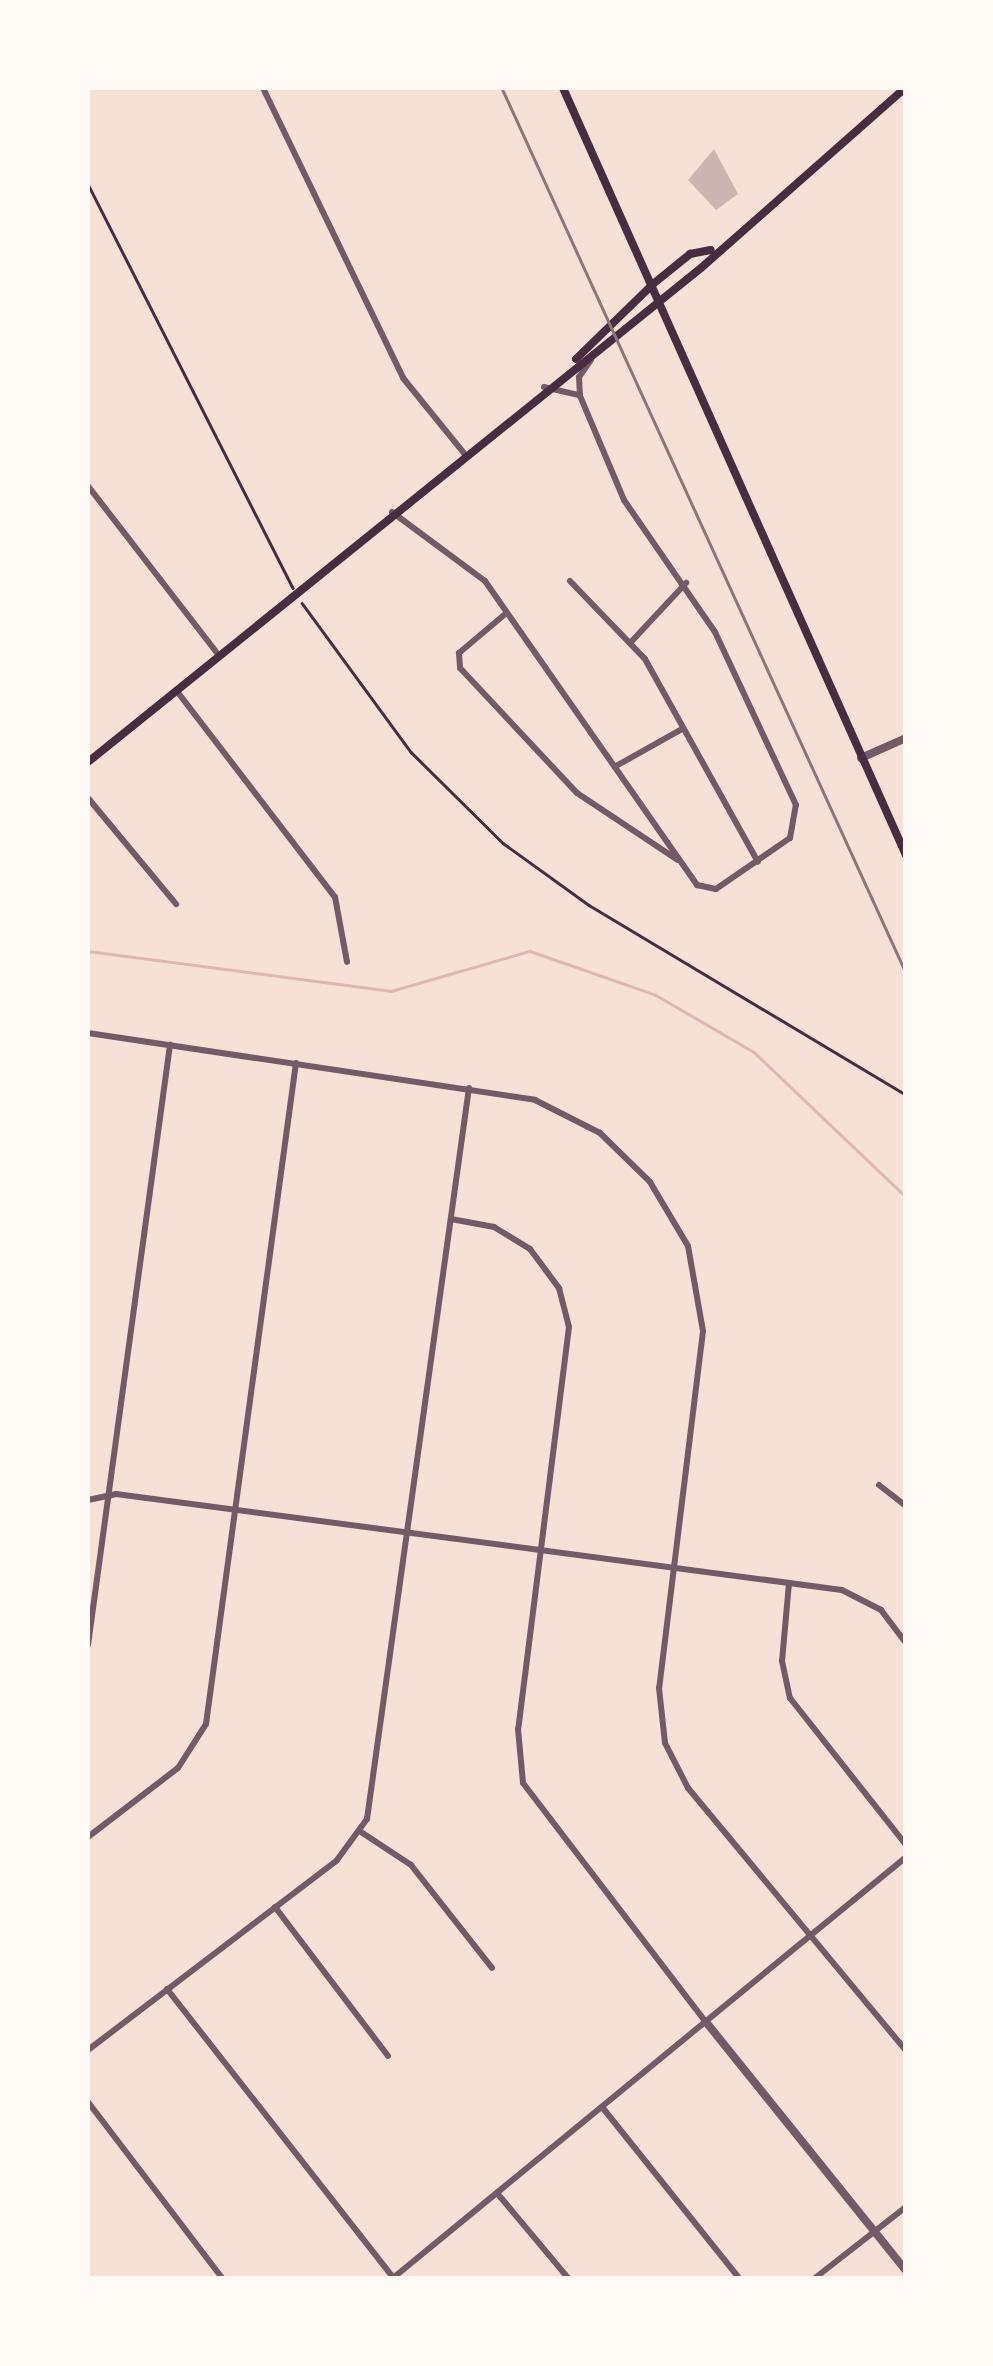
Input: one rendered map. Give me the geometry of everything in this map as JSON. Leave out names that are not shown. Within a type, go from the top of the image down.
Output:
[{"type":"main road","points":[[563,88],[906,855]]},
{"type":"main road","points":[[89,759],[570,366],[608,344],[659,302],[711,250],[904,88]]},
{"type":"main road","points":[[592,352],[626,308],[653,284],[690,254],[711,250]]},
{"type":"street","points":[[263,88],[403,378],[464,452]]},
{"type":"street","points":[[392,512],[478,573],[680,861],[709,890],[758,862],[798,823],[686,583],[624,500],[580,396],[578,377],[592,352]]},
{"type":"street","points":[[544,387],[580,396]]},
{"type":"street","points":[[88,486],[218,654]]},
{"type":"street","points":[[570,580],[632,642],[758,862]]},
{"type":"street","points":[[632,642],[686,583]]},
{"type":"street","points":[[504,614],[457,658],[490,707],[576,793],[680,861]]},
{"type":"street","points":[[175,689],[335,898],[347,962]]},
{"type":"street","points":[[616,766],[682,729]]},
{"type":"street","points":[[862,758],[906,738]]},
{"type":"street","points":[[88,798],[176,904]]},
{"type":"street","points":[[88,1033],[535,1100],[600,1133],[650,1182],[688,1246],[704,1332],[659,1688],[665,1743],[688,1788],[906,2052]]},
{"type":"street","points":[[88,1645],[170,1045]]},
{"type":"street","points":[[88,1837],[178,1768],[202,1734],[296,1063]]},
{"type":"street","points":[[88,2050],[275,1907],[361,1832],[389,1705],[469,1088]]},
{"type":"street","points":[[451,1219],[494,1227],[530,1250],[565,1306],[569,1349],[518,1729],[523,1783],[706,2022],[906,2271]]},
{"type":"street","points":[[879,1486],[906,1506]]},
{"type":"street","points":[[88,1500],[110,1495],[789,1583],[857,1595],[894,1623],[906,1643]]},
{"type":"street","points":[[789,1583],[782,1660],[796,1711],[906,1844]]},
{"type":"street","points":[[894,1623],[906,1614]]},
{"type":"street","points":[[361,1832],[411,1864],[492,1968]]},
{"type":"street","points":[[167,1990],[394,2278],[906,1858]]},
{"type":"street","points":[[275,1907],[388,2056]]},
{"type":"street","points":[[88,2102],[222,2278]]},
{"type":"street","points":[[602,2107],[739,2278]]},
{"type":"street","points":[[497,2193],[568,2278]]},
{"type":"street","points":[[815,2278],[906,2207]]},
{"type":"path","points":[[88,184],[295,591],[411,752],[504,843],[589,906],[906,1095]]},
{"type":"building","points":[[714,149],[738,194],[716,210],[688,180]]},
{"type":"waterway","points":[[88,951],[391,991],[530,951],[656,995],[754,1052],[906,1197]]},
{"type":"railway","points":[[502,88],[906,973]]}]
